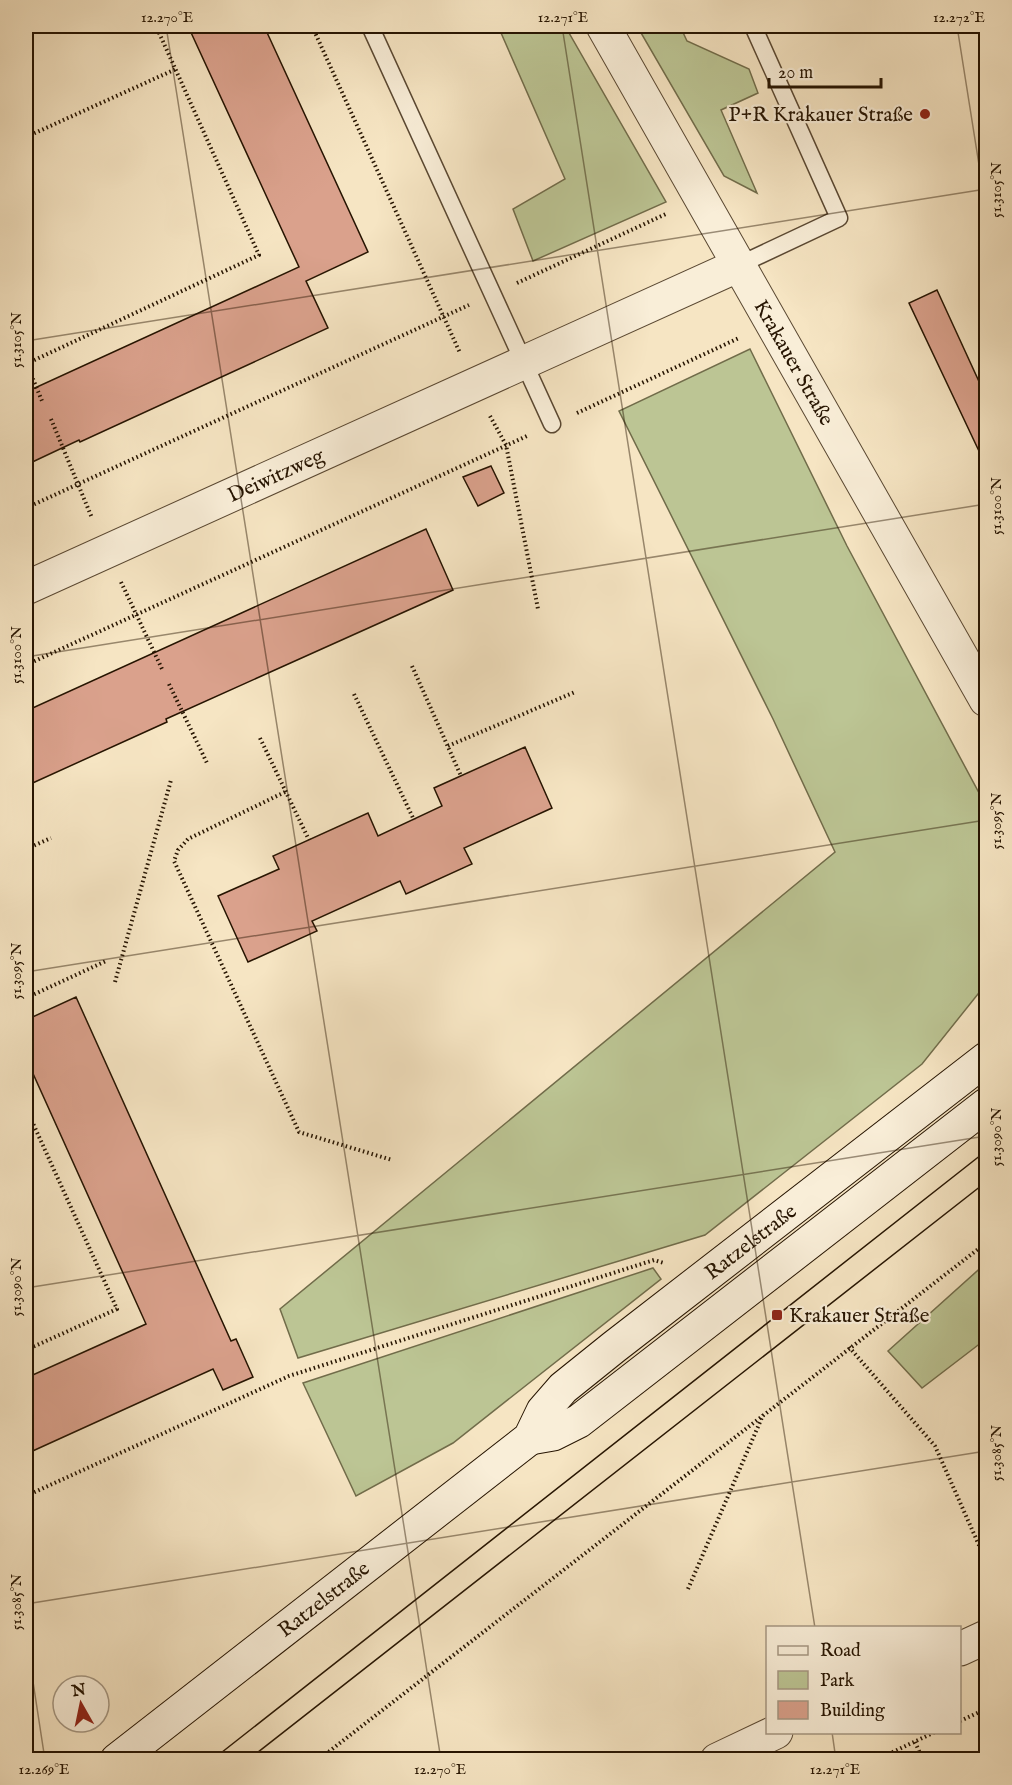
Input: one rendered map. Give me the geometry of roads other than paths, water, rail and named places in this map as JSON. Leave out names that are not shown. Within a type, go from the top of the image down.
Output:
[{"type":"street","name":"Krakauer Straße","points":[[603,26],[987,700]]},
{"type":"street","name":"Deiwitzweg","points":[[26,588],[739,265]]},
{"type":"street","name":"Ratzelstraße","points":[[117,1760],[530,1438],[543,1411],[563,1388],[987,1059]]},
{"type":"street","name":"Ratzelstraße","points":[[530,1438],[553,1434],[579,1421],[987,1105]]},
{"type":"street","points":[[961,1649],[987,1637]]},
{"type":"street","points":[[717,1760],[772,1734]]},
{"type":"lane","points":[[370,26],[552,424]]},
{"type":"lane","points":[[739,265],[839,218],[753,26]]},
{"type":"tram line","points":[[212,1760],[986,1151]]},
{"type":"tram line","points":[[248,1760],[986,1182]]},
{"type":"place","name":"P+R Krakauer Straße","points":[[925,114]]},
{"type":"place","name":"Krakauer Straße","points":[[777,1315]]}]
